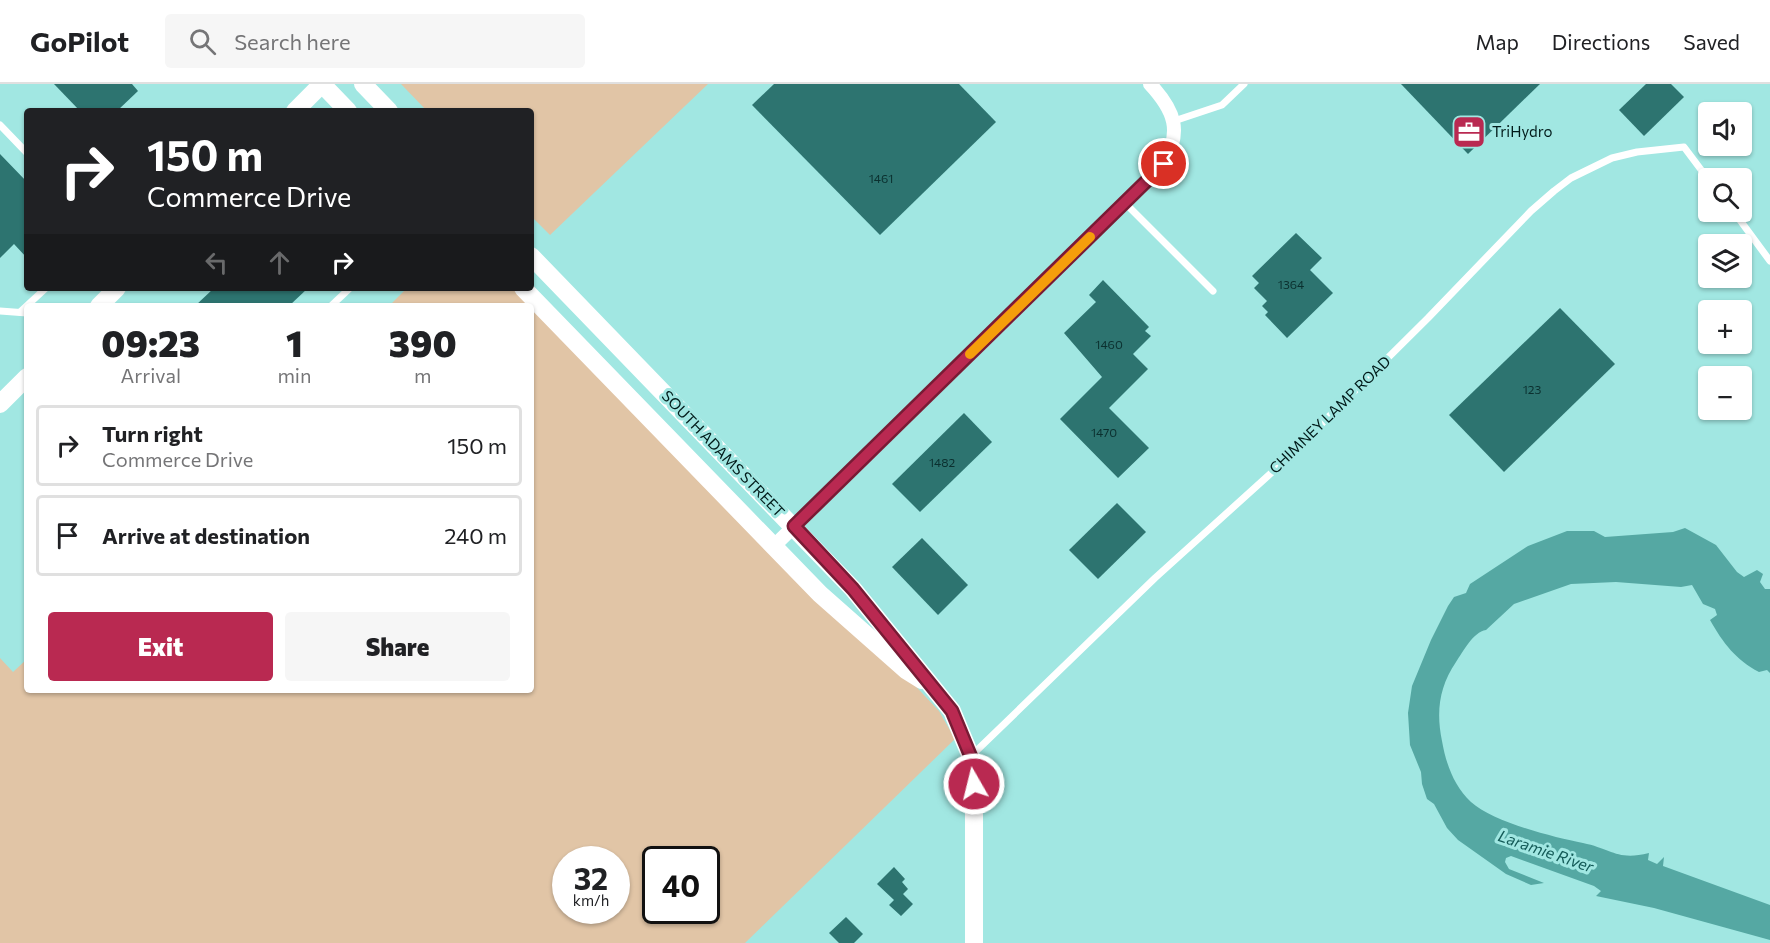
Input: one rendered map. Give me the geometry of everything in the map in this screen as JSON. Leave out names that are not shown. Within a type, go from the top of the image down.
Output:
[{"type":"street","points":[[298,108],[322,84],[345,108]]},
{"type":"street","points":[[363,84],[386,108]]},
{"type":"street","points":[[774,546],[1164,164],[1172,148],[1175,127],[1167,105],[1150,84]]},
{"type":"street","name":"SOUTH ADAMS STREET","points":[[534,259],[853,589],[952,711],[971,757],[975,818],[974,943]]},
{"type":"street","points":[[102,303],[114,291]]},
{"type":"street","name":"SOUTH ADAMS STREET","points":[[526,291],[847,618],[906,670],[932,686]]},
{"type":"street","points":[[0,404],[24,380]]},
{"type":"lane","points":[[1175,127],[1222,105],[1245,84]]},
{"type":"lane","points":[[0,125],[24,150]]},
{"type":"lane","name":"CHIMNEY LAMP ROAD","points":[[971,757],[1155,578],[1288,457],[1531,211],[1554,191],[1571,178],[1612,158],[1684,147],[1700,168]]},
{"type":"lane","points":[[1125,203],[1213,291]]},
{"type":"lane","points":[[1741,222],[1770,261]]},
{"type":"lane","points":[[33,303],[43,291]]},
{"type":"lane","points":[[334,303],[347,291]]},
{"type":"lane","points":[[0,311],[24,313]]},
{"type":"shaded area","points":[[401,84],[708,84],[550,235],[534,219],[534,108],[424,108]]},
{"type":"shaded area","points":[[404,291],[516,291],[527,303],[392,303]]},
{"type":"shaded area","points":[[534,310],[908,678],[939,711],[955,739],[745,943],[0,943],[0,658],[13,672],[24,662],[24,693],[534,693]]},
{"type":"water","name":"Laramie River","points":[[1685,528],[1716,545],[1737,572],[1744,577],[1757,570],[1763,574],[1760,582],[1765,589],[1770,589],[1770,673],[1767,670],[1759,672],[1743,662],[1731,650],[1710,620],[1717,615],[1715,609],[1703,604],[1692,585],[1681,587],[1616,582],[1571,584],[1514,604],[1469,643],[1450,671],[1440,700],[1439,720],[1444,750],[1448,766],[1460,789],[1471,802],[1481,809],[1524,828],[1593,845],[1622,855],[1649,853],[1648,860],[1657,864],[1664,857],[1663,866],[1770,905],[1770,940],[1654,908],[1596,896],[1601,891],[1594,886],[1511,856],[1506,858],[1505,862],[1509,869],[1544,883],[1531,885],[1506,874],[1458,840],[1447,828],[1434,804],[1427,799],[1421,772],[1410,745],[1408,713],[1412,686],[1448,606],[1454,597],[1466,593],[1470,584],[1528,546],[1567,531],[1594,531],[1605,537],[1673,532]]},
{"type":"building","points":[[54,84],[132,84],[138,91],[120,108],[77,108]]},
{"type":"building","points":[[774,84],[959,84],[996,122],[880,235],[752,105]]},
{"type":"building","name":"TriHydro","points":[[1401,84],[1540,84],[1468,154]]},
{"type":"building","points":[[1646,84],[1671,84],[1684,97],[1644,136],[1619,110]]},
{"type":"building","points":[[0,154],[24,179],[24,255],[14,244],[0,258]]},
{"type":"building","points":[[1296,233],[1322,258],[1310,270],[1333,293],[1287,338],[1265,315],[1268,312],[1262,306],[1267,301],[1254,288],[1259,283],[1252,276]]},
{"type":"building","points":[[1103,280],[1149,327],[1145,331],[1151,336],[1133,354],[1148,369],[1109,408],[1149,448],[1118,478],[1060,419],[1102,377],[1064,333],[1096,302],[1089,295]]},
{"type":"building","points":[[211,291],[305,291],[292,303],[198,303]]},
{"type":"building","points":[[1560,308],[1615,364],[1504,472],[1449,415]]},
{"type":"building","points":[[964,413],[992,442],[920,512],[892,484]]},
{"type":"building","points":[[1117,503],[1146,532],[1098,579],[1069,550]]},
{"type":"building","points":[[922,538],[968,585],[938,615],[892,567]]},
{"type":"building","points":[[894,867],[905,879],[902,882],[908,889],[903,894],[913,904],[901,916],[889,905],[894,900],[877,884]]},
{"type":"building","points":[[846,917],[863,934],[854,943],[839,943],[829,933]]},
{"type":"slow traffic","points":[[970,354],[1090,237]]},
{"type":"place","name":"TriHydro","points":[[1469,132]]},
{"type":"route","points":[[974,784],[971,757],[952,711],[917,664],[853,589],[794,526],[1164,164]]}]
